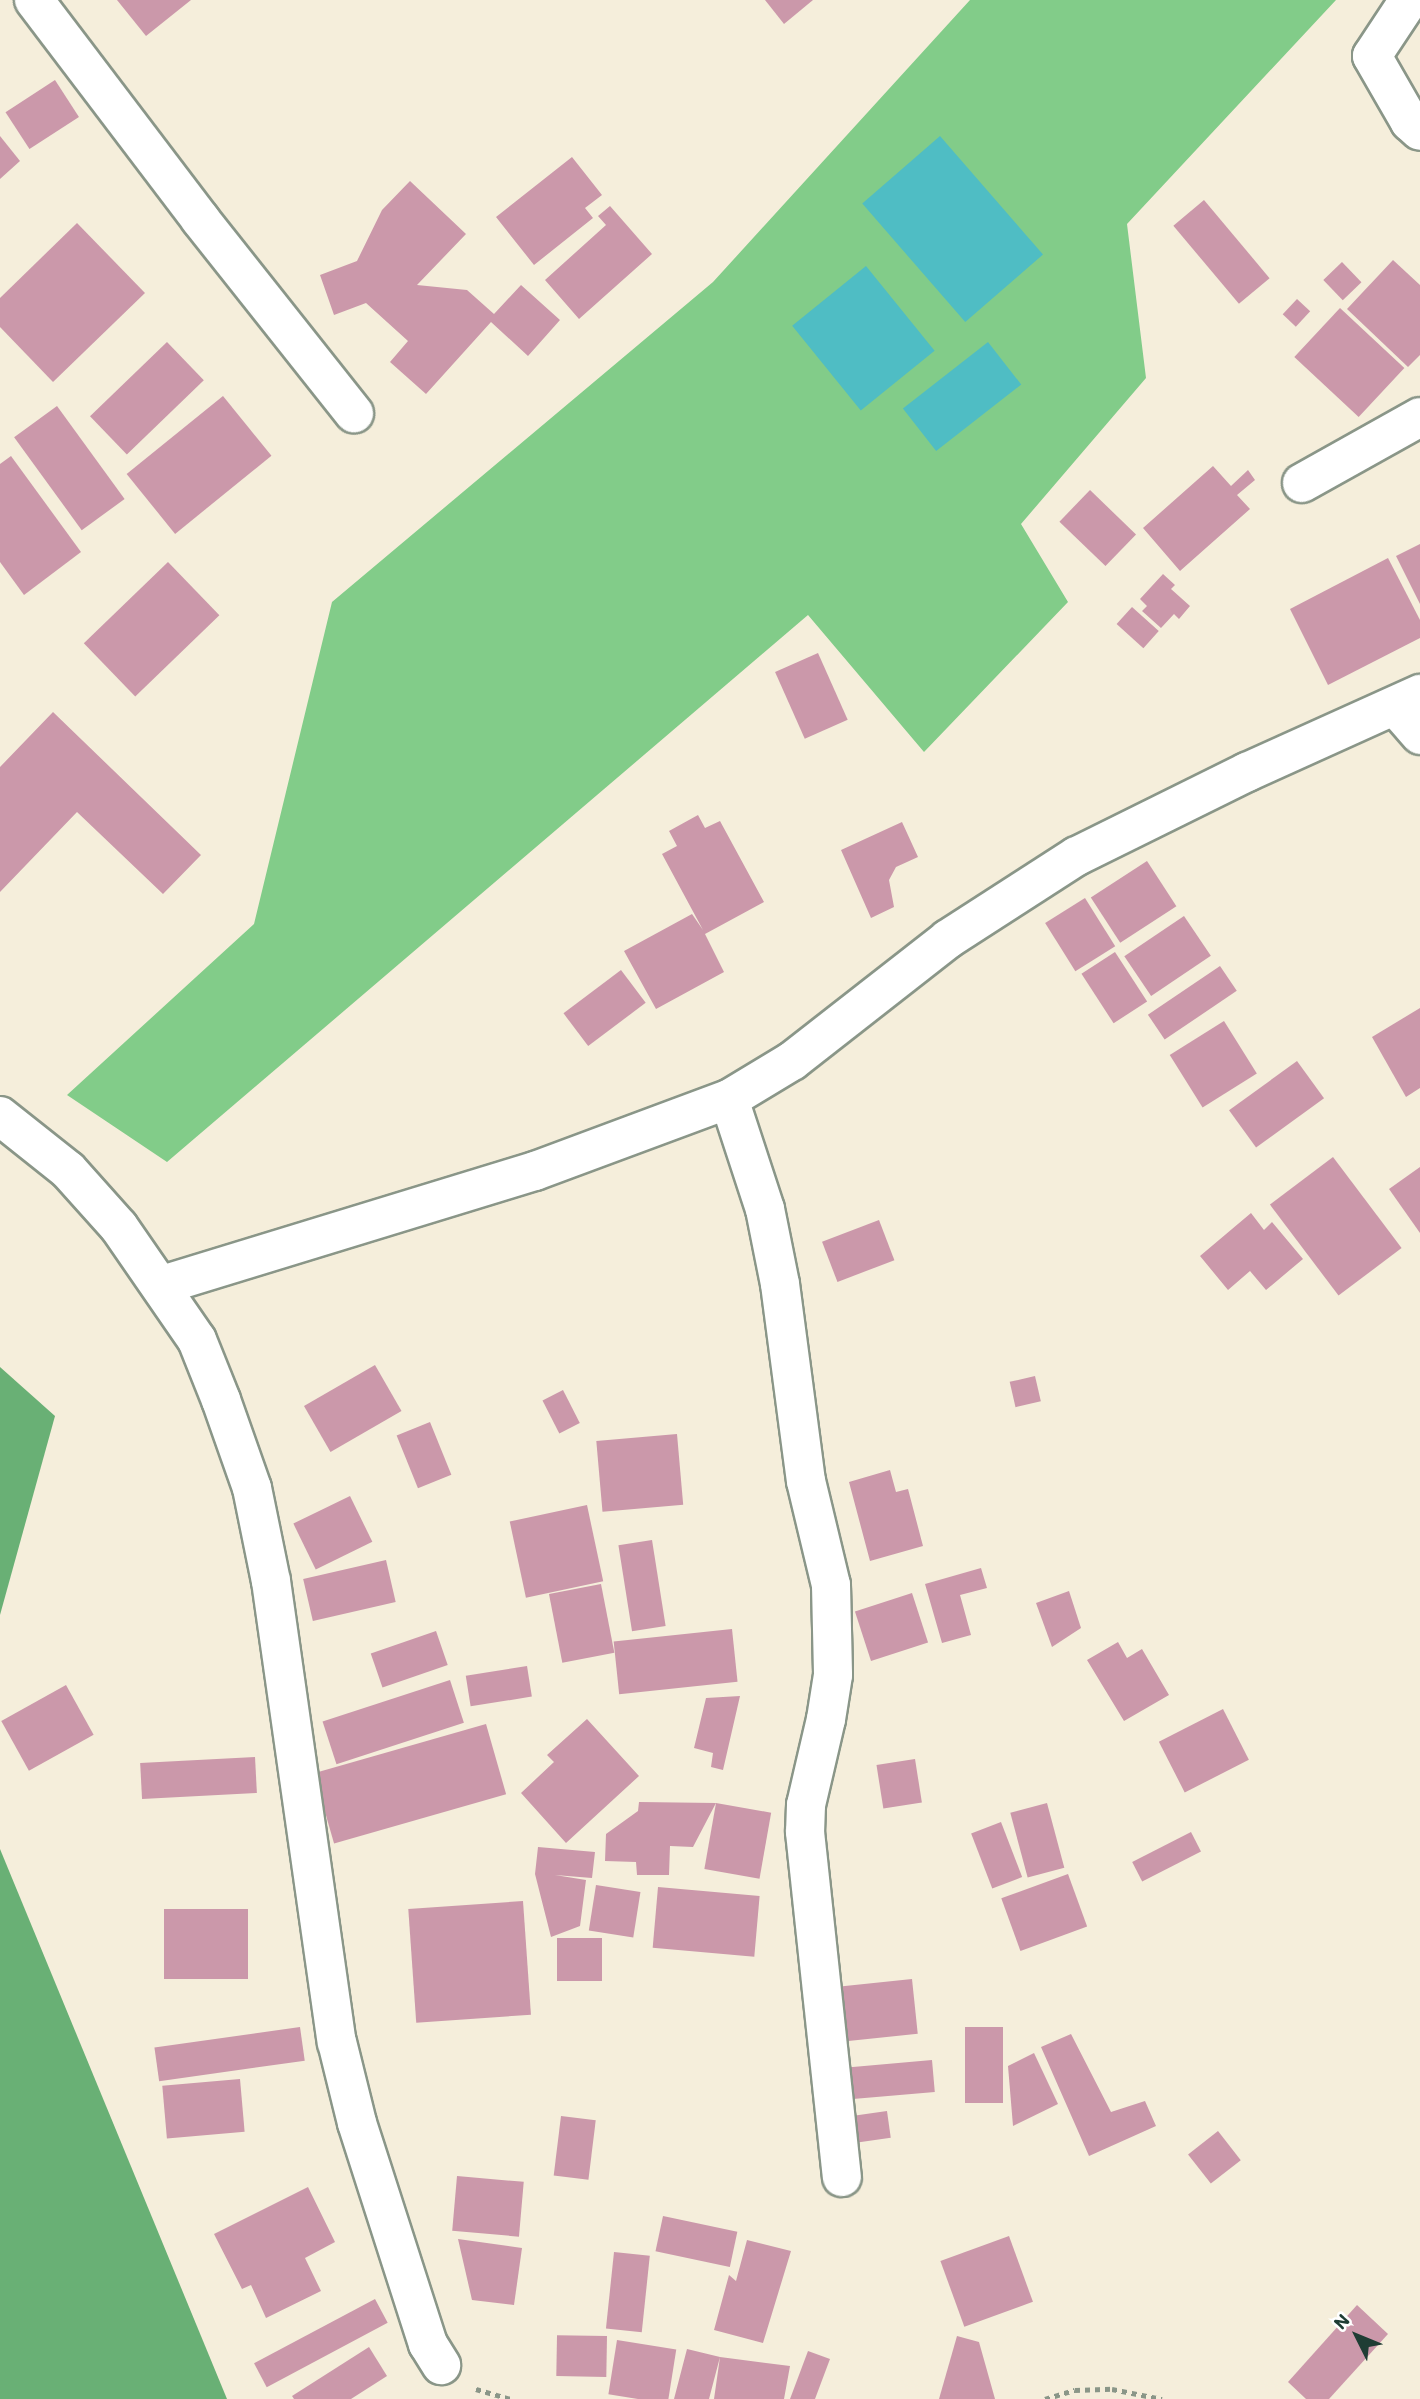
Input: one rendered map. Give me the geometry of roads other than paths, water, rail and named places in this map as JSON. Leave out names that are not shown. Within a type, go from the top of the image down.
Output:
[{"type":"street","points":[[34,0],[200,219],[354,413]]},
{"type":"street","points":[[1409,0],[1372,56],[1410,122],[1420,131]]},
{"type":"street","points":[[1302,483],[1420,417]]},
{"type":"street","points":[[162,1285],[522,1175],[729,1099],[792,1061],[948,939],[1077,856],[1247,772],[1412,712]]},
{"type":"street","points":[[729,1099],[768,1222],[780,1284],[806,1481],[831,1585],[833,1675],[826,1719],[810,1777],[806,1832],[842,2177]]},
{"type":"street","points":[[0,1116],[68,1170],[119,1227],[162,1285],[197,1340],[251,1488],[271,1581],[298,1754],[337,2042],[361,2136],[428,2344],[441,2365]]},
{"type":"water","points":[[940,136],[1043,254],[965,322],[862,204]]},
{"type":"water","points":[[866,266],[935,351],[861,410],[792,326]]},
{"type":"water","points":[[988,342],[1021,385],[936,451],[903,408]]}]
